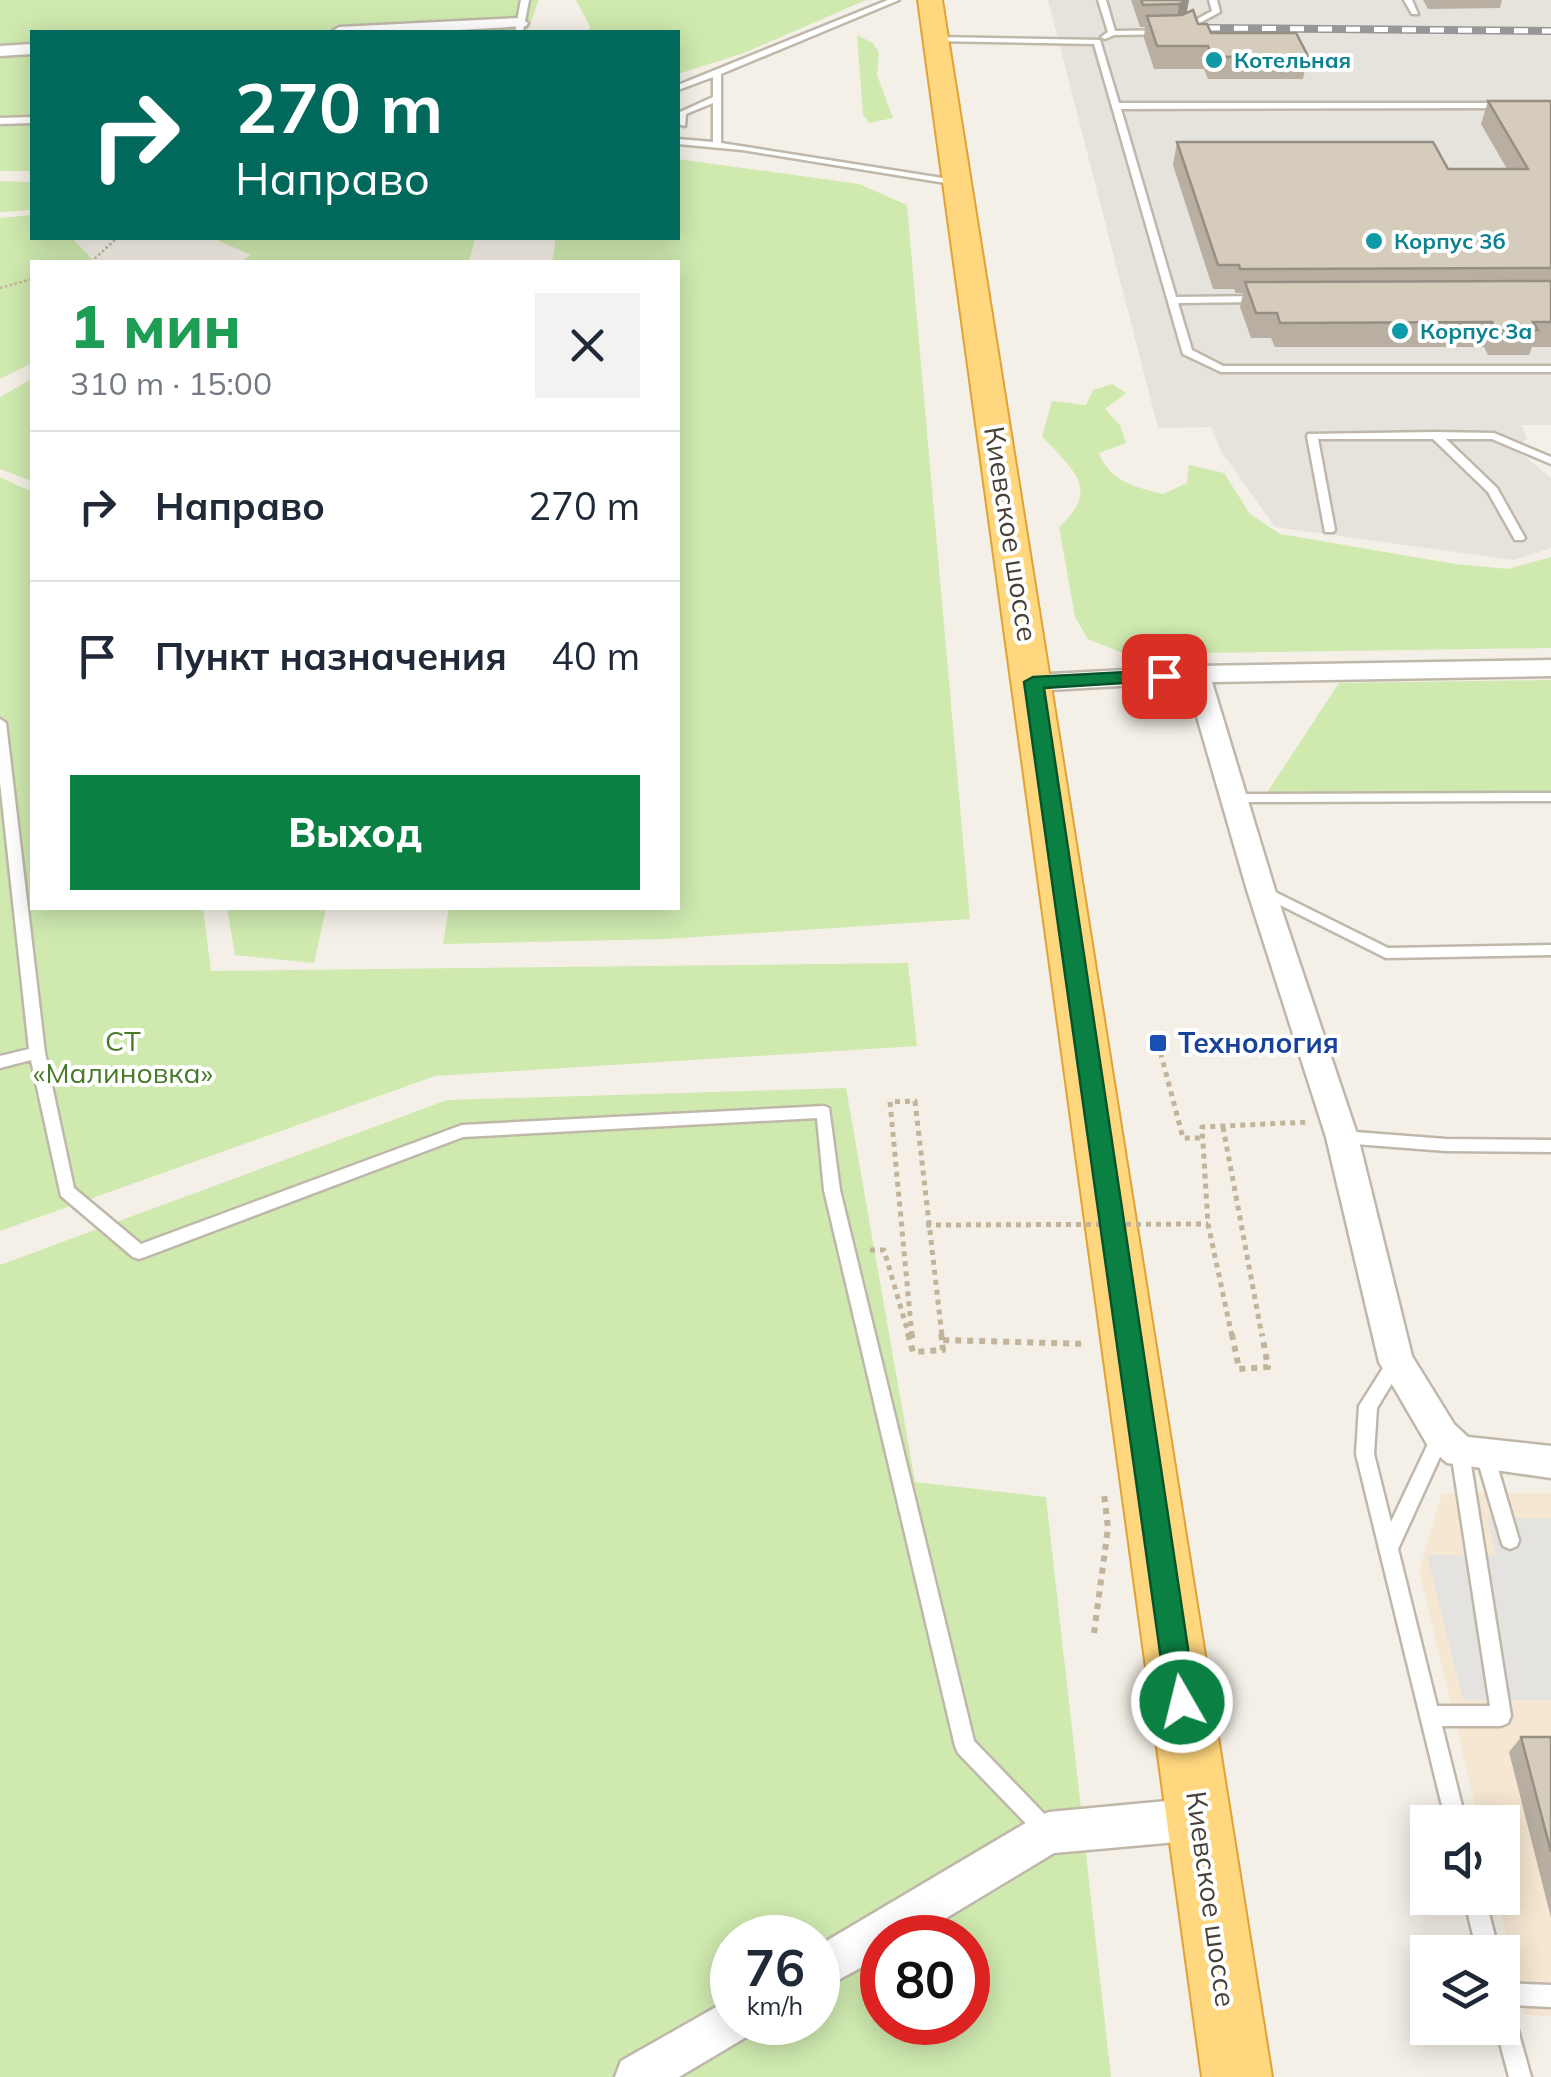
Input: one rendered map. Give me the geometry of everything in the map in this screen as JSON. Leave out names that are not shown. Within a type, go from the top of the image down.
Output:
[{"type":"highway","name":"Киевское шоссе","points":[[930,0],[1237,2077]]},
{"type":"street","points":[[429,30],[520,28]]},
{"type":"street","points":[[0,51],[30,49]]},
{"type":"street","points":[[1033,682],[1197,674],[1551,668]]},
{"type":"street","points":[[1197,674],[1261,890],[1339,1129],[1396,1362],[1462,1447],[1551,1462]]},
{"type":"street","points":[[840,1957],[1049,1832],[1199,1819]]},
{"type":"street","points":[[637,2077],[710,2033]]},
{"type":"lane","points":[[520,28],[525,0]]},
{"type":"lane","points":[[680,87],[895,0]]},
{"type":"lane","points":[[1102,0],[1112,33]]},
{"type":"lane","points":[[936,40],[1097,42],[1112,33],[1179,32],[1216,12],[1213,0]]},
{"type":"lane","points":[[1408,0],[1415,12]]},
{"type":"lane","points":[[1097,42],[1186,352],[1221,369],[1551,369]]},
{"type":"lane","points":[[717,73],[718,145]]},
{"type":"lane","points":[[716,99],[682,114],[681,136],[956,182]]},
{"type":"lane","points":[[1116,106],[1512,105]]},
{"type":"lane","points":[[0,122],[30,120]]},
{"type":"lane","points":[[1172,300],[1271,299]]},
{"type":"lane","points":[[1329,530],[1312,436],[1494,436],[1551,461]]},
{"type":"lane","points":[[1435,436],[1493,490],[1519,538]]},
{"type":"lane","points":[[0,723],[36,1053],[67,1192],[139,1252],[462,1131],[824,1112],[832,1190],[966,1746],[1049,1832]]},
{"type":"lane","points":[[1234,798],[1551,796]]},
{"type":"lane","points":[[1261,890],[1386,952],[1551,950]]},
{"type":"lane","points":[[0,1062],[36,1053]]},
{"type":"lane","points":[[1339,1129],[1446,1145],[1551,1146]]},
{"type":"lane","points":[[1396,1362],[1368,1406],[1365,1454],[1452,1805]]},
{"type":"lane","points":[[1388,1547],[1462,1447]]},
{"type":"lane","points":[[1462,1447],[1510,1540]]},
{"type":"lane","points":[[1432,1716],[1501,1716],[1462,1447]]},
{"type":"lane","points":[[1520,1995],[1551,1996]]},
{"type":"lane","points":[[1512,2045],[1520,2077]]},
{"type":"path","points":[[93,260],[115,240]]},
{"type":"path","points":[[0,288],[30,280]]},
{"type":"path","points":[[1158,1043],[1183,1138],[1204,1138]]},
{"type":"path","points":[[915,1101],[943,1350],[913,1352],[890,1102],[915,1101]]},
{"type":"path","points":[[1223,1127],[1268,1368],[1239,1369],[1208,1224],[1202,1127],[1223,1127],[1339,1129]]},
{"type":"path","points":[[926,1225],[1208,1224]]},
{"type":"path","points":[[847,1251],[884,1250],[913,1352]]},
{"type":"path","points":[[942,1340],[1087,1341],[1089,1360]]},
{"type":"path","points":[[1094,1633],[1108,1528],[1104,1490]]},
{"type":"shaded area","points":[[1048,0],[1551,0],[1551,425],[1522,425],[1527,439],[1514,448],[1551,478],[1551,548],[1513,560],[1275,527],[1221,451],[1211,427],[1158,428]]},
{"type":"shaded area","points":[[1442,1493],[1551,1493],[1551,2017],[1525,2014],[1520,1993],[1520,1935],[1506,1935],[1501,1915],[1520,1915],[1520,1805],[1475,1805],[1419,1571]]},
{"type":"shaded area","points":[[1487,1518],[1551,1518],[1551,1700],[1463,1700],[1427,1555],[1496,1555]]},
{"type":"green space","points":[[0,0],[539,0],[528,30],[30,30],[30,171],[0,171]]},
{"type":"green space","points":[[576,0],[866,0],[744,53],[680,73],[680,30],[589,30]]},
{"type":"green space","points":[[857,35],[873,43],[879,53],[877,75],[893,118],[869,123],[863,114]]},
{"type":"green space","points":[[680,159],[859,184],[907,205],[970,919],[665,939],[443,944],[449,910],[680,910],[680,260],[552,260],[556,240],[680,240]]},
{"type":"green space","points":[[0,181],[30,182],[30,210],[0,212]]},
{"type":"green space","points":[[30,215],[30,240],[74,240],[93,260],[30,260],[30,364],[0,379],[0,218]]},
{"type":"green space","points":[[217,240],[474,240],[470,260],[243,260],[251,255]]},
{"type":"green space","points":[[30,380],[30,480],[0,469],[0,397]]},
{"type":"green space","points":[[1112,384],[1126,393],[1105,409],[1120,425],[1126,443],[1099,453],[1110,471],[1133,486],[1163,494],[1187,483],[1189,465],[1224,473],[1250,514],[1280,534],[1455,564],[1508,569],[1551,557],[1551,648],[1125,654],[1088,639],[1075,617],[1059,527],[1079,501],[1078,480],[1042,436],[1052,401],[1086,405],[1093,390]]},
{"type":"green space","name":"СТ «Малиновка»","points":[[0,477],[30,491],[30,910],[203,910],[211,971],[908,963],[917,1046],[435,1076],[0,1231]]},
{"type":"green space","points":[[1551,680],[1551,791],[1266,794],[1339,683]]},
{"type":"green space","points":[[227,910],[326,910],[314,963],[235,955]]},
{"type":"green space","points":[[846,1088],[915,1482],[1046,1497],[1111,2077],[0,2077],[0,1265],[447,1100]]},
{"type":"building","points":[[1141,0],[1187,0],[1179,4],[1143,5]]},
{"type":"building","points":[[1193,10],[1198,24],[1207,24],[1211,33],[1296,33],[1308,56],[1212,57],[1208,46],[1157,46],[1147,16],[1182,15]]},
{"type":"building","points":[[1488,101],[1551,101],[1551,268],[1240,269],[1239,265],[1218,265],[1177,142],[1433,142],[1448,169],[1528,169]]},
{"type":"building","points":[[1551,281],[1551,322],[1533,322],[1538,330],[1496,330],[1492,322],[1280,323],[1277,313],[1256,313],[1245,282]]},
{"type":"building","points":[[1521,1737],[1551,1737],[1551,1852]]},
{"type":"railway","points":[[1206,28],[1551,31]]},
{"type":"place","name":"Котельная","points":[[1214,60]]},
{"type":"place","name":"Корпус 3б","points":[[1374,241]]},
{"type":"place","name":"Корпус 3a","points":[[1400,331]]},
{"type":"place","name":"Технология","points":[[1158,1043]]},
{"type":"route","points":[[1164,676],[1033,682],[1182,1702]]}]
